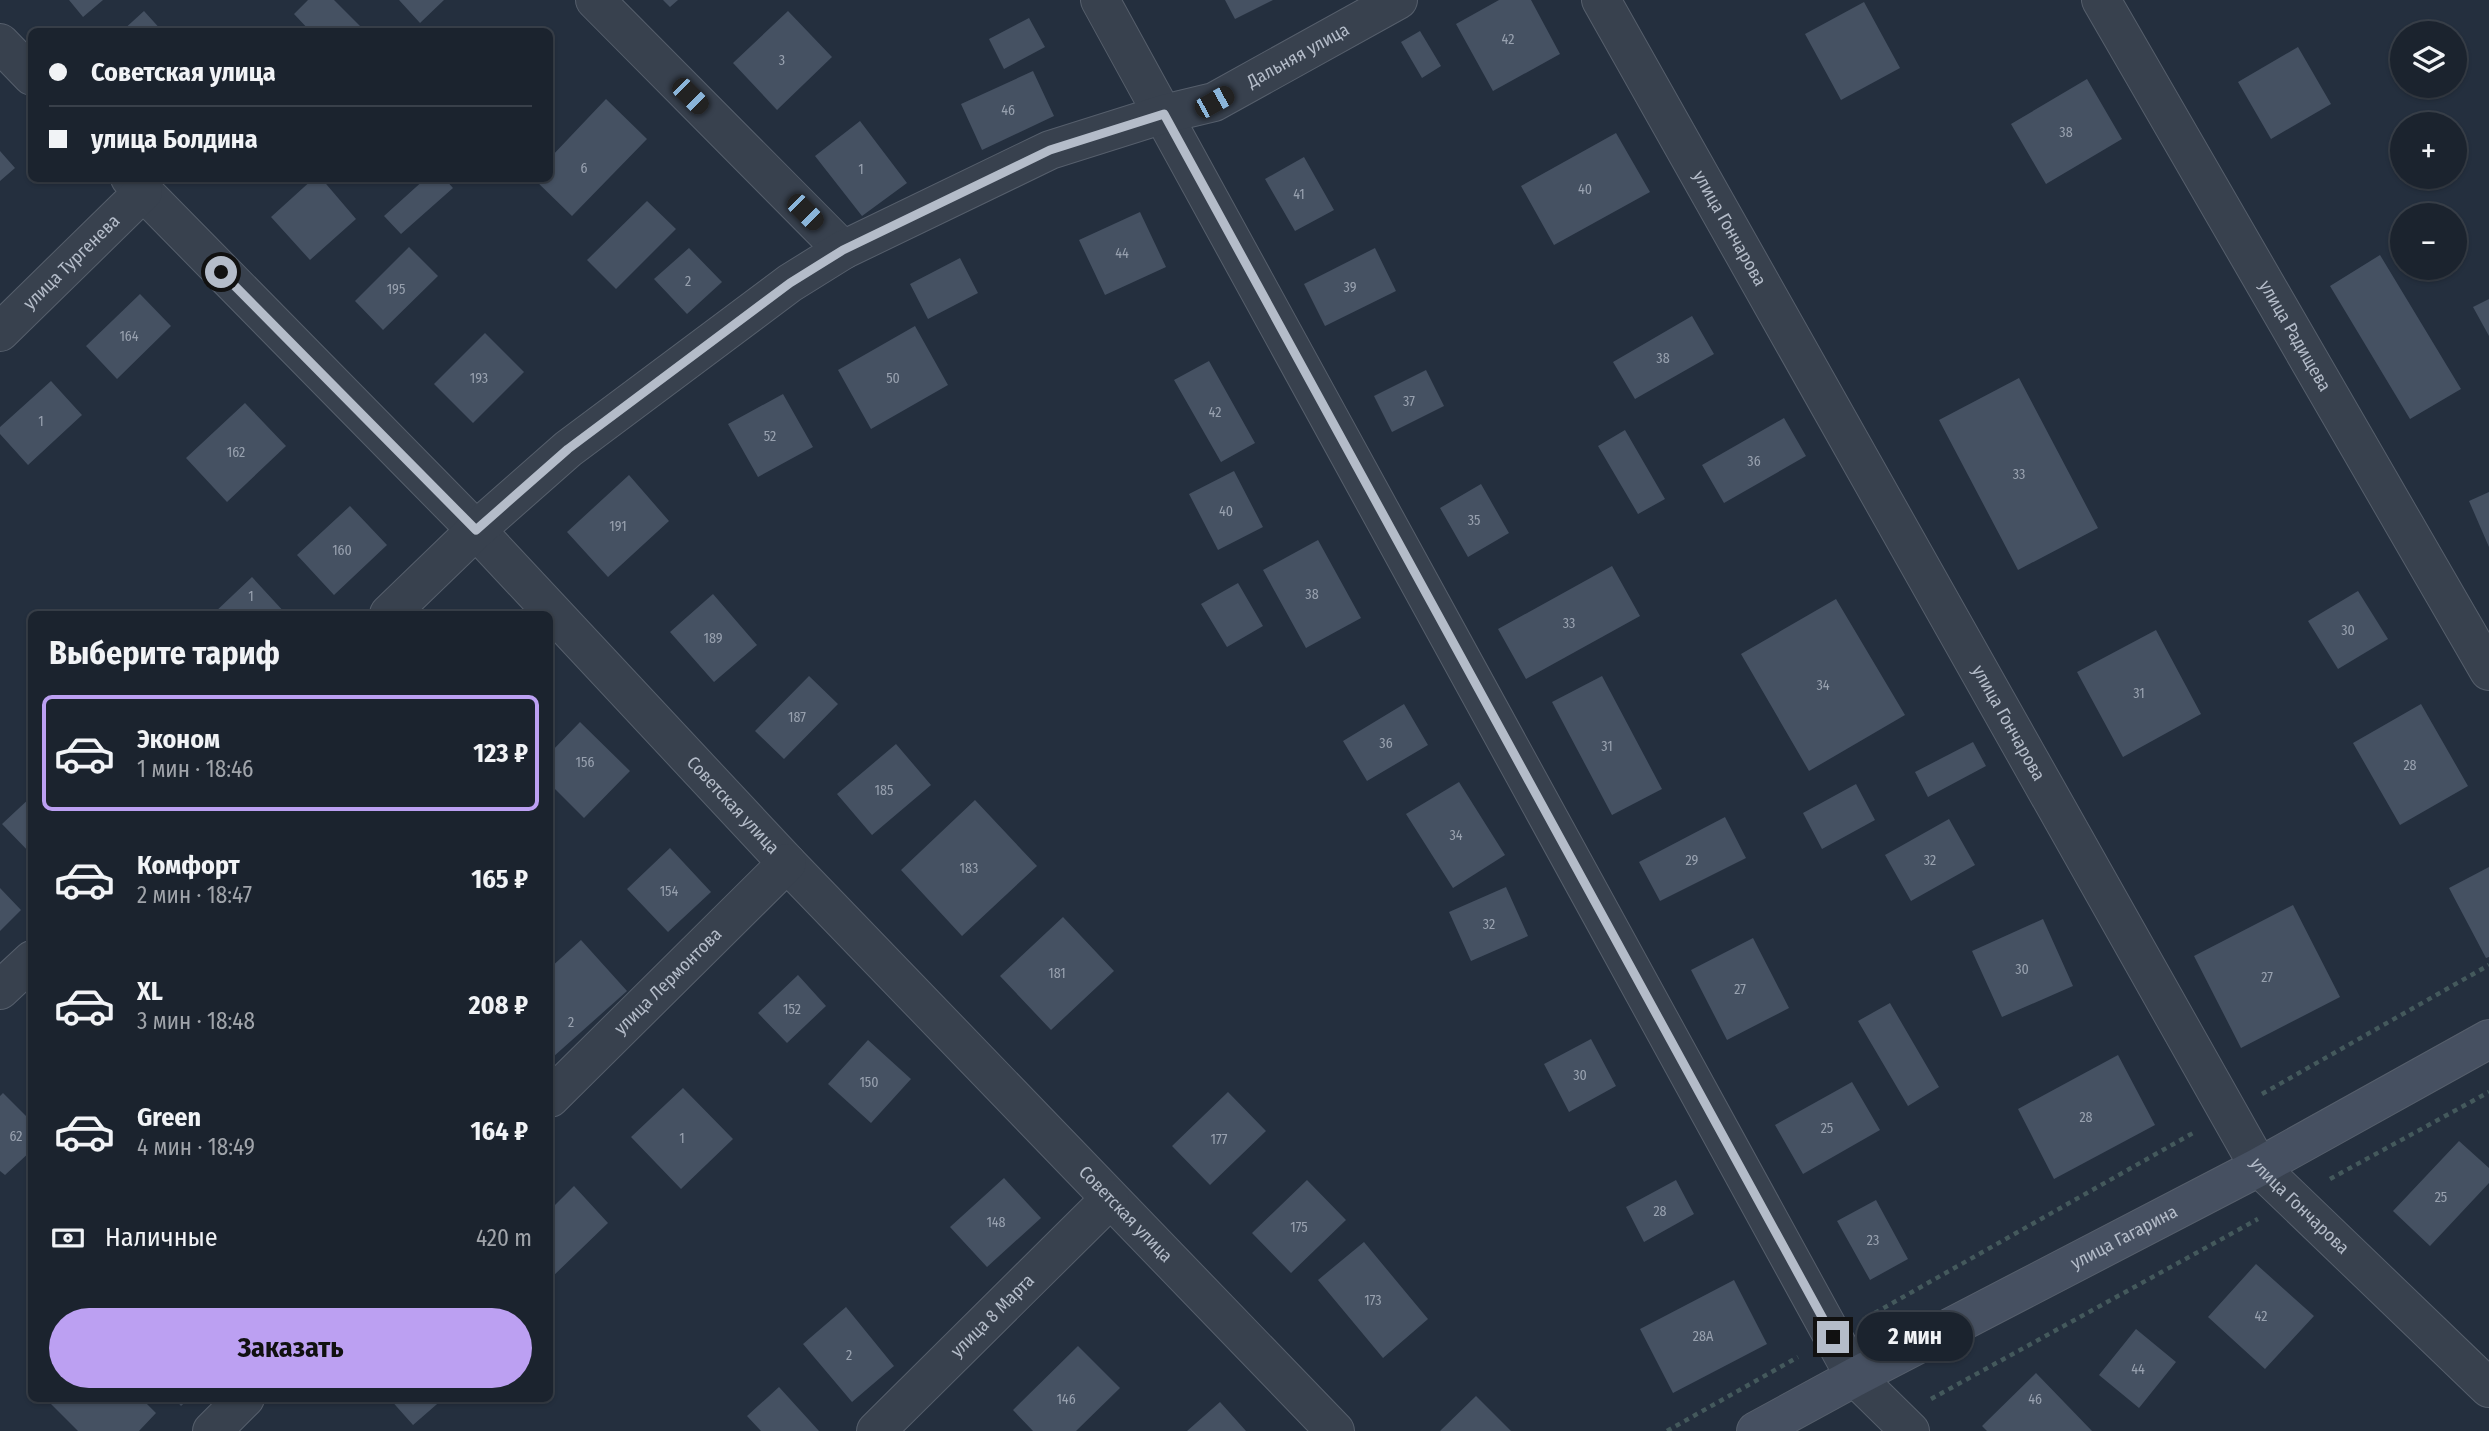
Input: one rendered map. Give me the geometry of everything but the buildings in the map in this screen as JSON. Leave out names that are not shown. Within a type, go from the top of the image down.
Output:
[{"type":"main road","name":"улица Гагарина","points":[[1756,1431],[1854,1377],[2259,1167],[2489,1039]]},
{"type":"street","points":[[595,0],[843,250]]},
{"type":"street","points":[[1100,0],[1854,1377],[1903,1424]]},
{"type":"street","name":"Дальняя улица","points":[[392,611],[476,530],[568,449],[790,283],[843,250],[1050,150],[1164,114],[1214,102],[1398,0]]},
{"type":"street","name":"улица Гончарова","points":[[1601,0],[2259,1167],[2489,1388]]},
{"type":"street","name":"улица Радищева","points":[[2101,0],[2489,671]]},
{"type":"street","points":[[0,43],[28,72]]},
{"type":"street","name":"улица Тургенева","points":[[0,332],[136,185]]},
{"type":"street","name":"Советская улица","points":[[136,185],[476,530],[552,611]]},
{"type":"street","name":"Советская улица","points":[[553,612],[788,863],[1335,1431]]},
{"type":"street","name":"улица Лермонтова","points":[[553,1095],[788,863]]},
{"type":"street","points":[[0,990],[28,964]]},
{"type":"street","name":"улица 8 Марта","points":[[876,1431],[1110,1199]]},
{"type":"street","points":[[212,1431],[241,1402]]},
{"type":"path","points":[[1667,1431],[2489,965]]},
{"type":"path","points":[[1903,1424],[2293,1199],[2489,1092]]},
{"type":"route","points":[[221,272],[476,530],[568,449],[790,283],[843,250],[1050,150],[1164,114],[1833,1337]]}]
